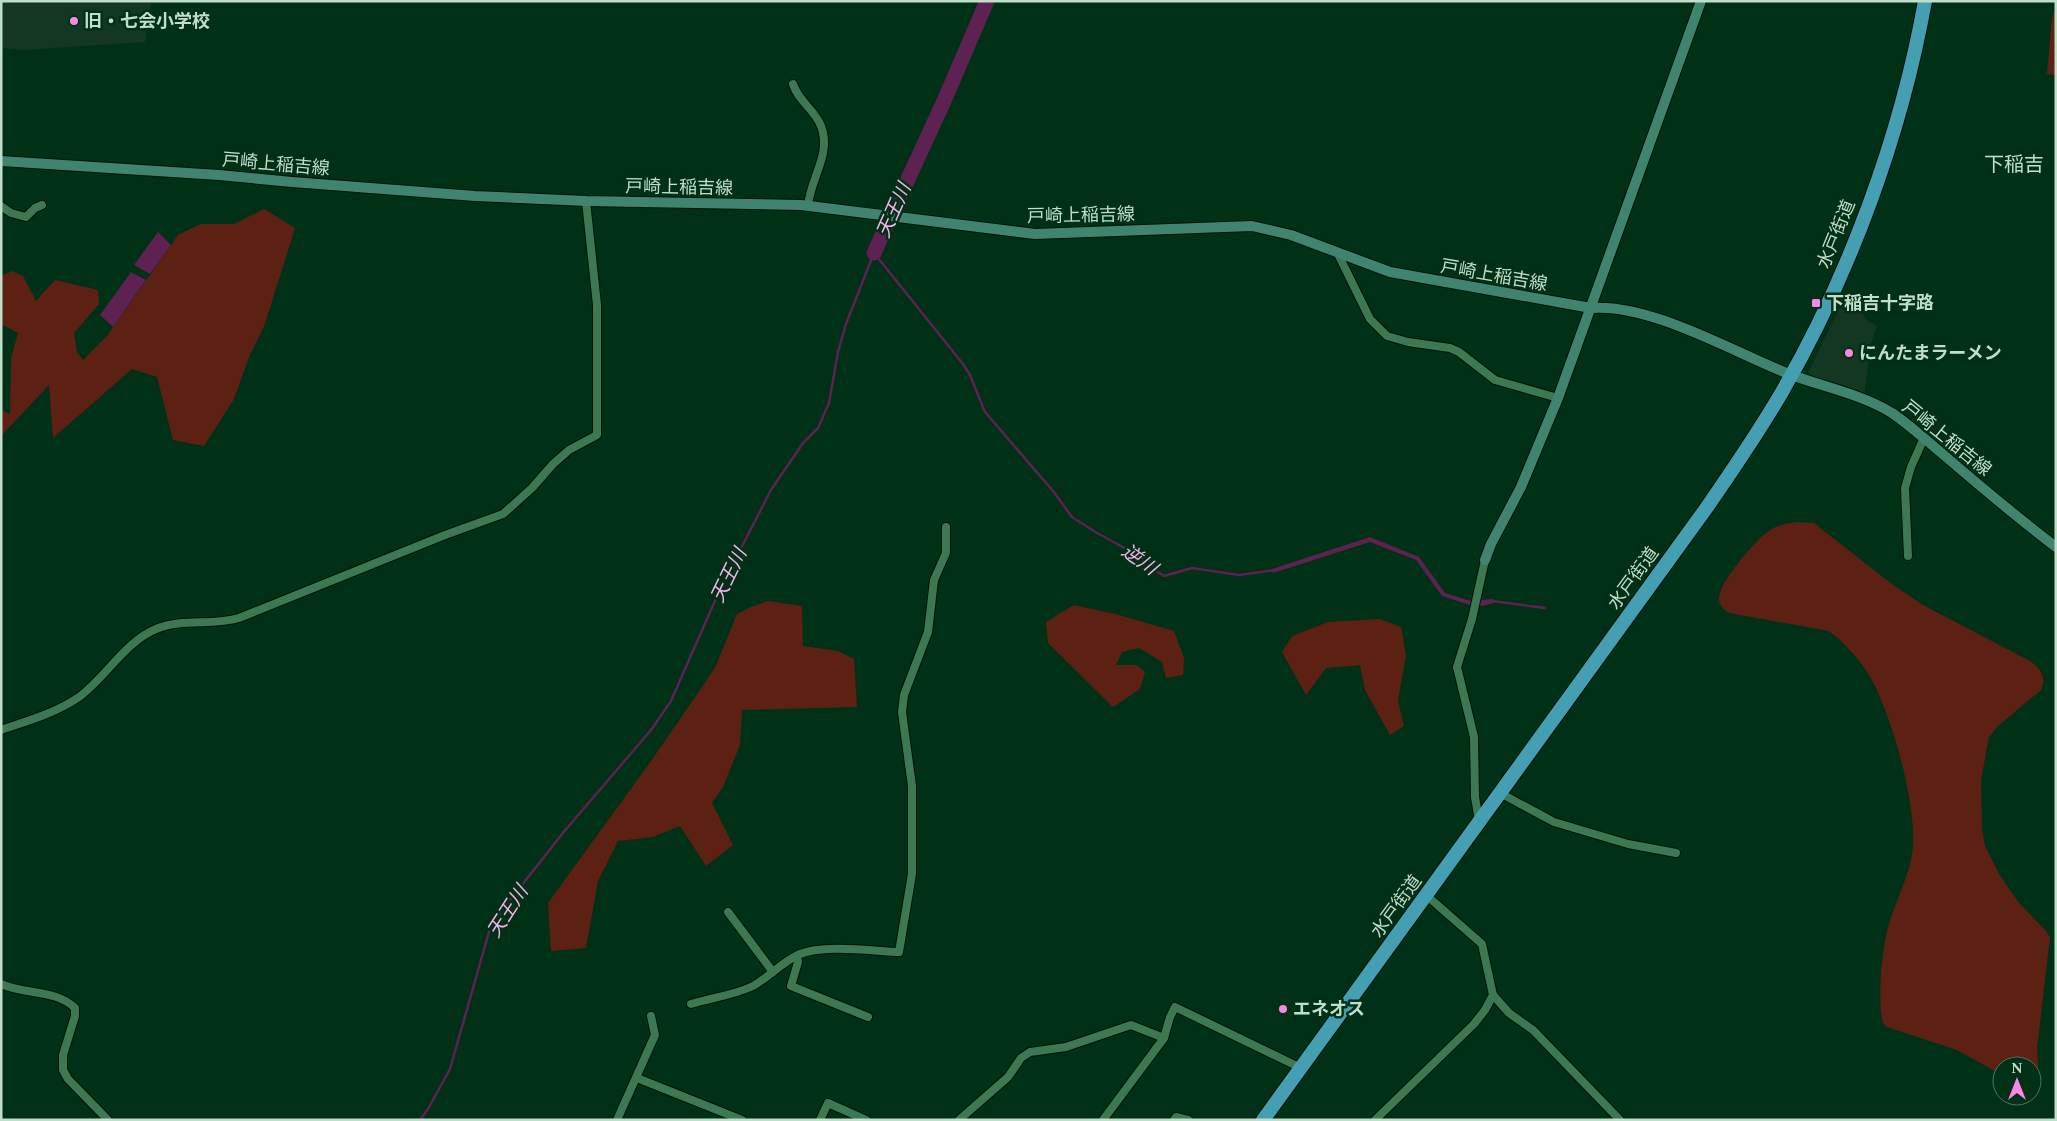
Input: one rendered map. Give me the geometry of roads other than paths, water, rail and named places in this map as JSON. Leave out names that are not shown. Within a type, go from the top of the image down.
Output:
[{"type":"highway","name":"水戸街道","points":[[1263,1120],[1705,510],[1748,447],[1791,374],[1838,278],[1874,189],[1908,82],[1925,1]]},
{"type":"main road","points":[[1485,560],[1491,544],[1521,487],[1558,398],[1701,1]]},
{"type":"main road","name":"戸崎上稲吉線","points":[[1,162],[219,175],[475,196],[586,201],[808,206],[1035,234],[1252,226],[1291,235],[1377,269],[1411,277],[1591,308],[1606,306],[1624,308],[1675,325],[1791,374],[1871,402],[1891,413],[1924,438],[2056,547]]},
{"type":"street","points":[[793,84],[795,92],[821,125],[825,139],[823,155],[809,194],[808,206]]},
{"type":"street","points":[[1,730],[62,706],[78,697],[93,685],[138,638],[154,629],[172,624],[227,621],[239,618],[503,514],[532,488],[553,464],[569,450],[597,435],[597,306],[586,201]]},
{"type":"street","points":[[1,206],[26,217],[35,208],[42,205]]},
{"type":"street","points":[[1338,254],[1370,319],[1388,336],[1408,342],[1450,348],[1459,352],[1475,367],[1495,380],[1558,398]]},
{"type":"street","points":[[1908,556],[1905,488],[1911,467],[1924,438]]},
{"type":"street","points":[[691,1004],[738,992],[754,985],[797,956],[812,951],[899,952],[912,874],[912,786],[902,712],[904,696],[928,632],[934,580],[946,553],[946,527]]},
{"type":"street","points":[[1479,823],[1475,797],[1474,737],[1457,667],[1474,608],[1485,560]]},
{"type":"street","points":[[1500,794],[1554,822],[1628,844],[1676,853]]},
{"type":"street","points":[[1426,895],[1482,944],[1493,995],[1509,1013],[1533,1030],[1620,1120]]},
{"type":"street","points":[[728,912],[773,972]]},
{"type":"street","points":[[797,956],[798,962],[791,986],[868,1017]]},
{"type":"street","points":[[1,984],[58,997],[68,1001],[75,1008],[75,1016],[63,1055],[63,1070],[68,1079],[108,1120]]},
{"type":"street","points":[[1375,1120],[1474,1024],[1485,1010],[1493,995]]},
{"type":"street","points":[[1105,1119],[1164,1038],[1175,1007],[1302,1068]]},
{"type":"street","points":[[617,1120],[655,1035],[651,1016]]},
{"type":"street","points":[[959,1120],[1008,1077],[1021,1058],[1030,1052],[1066,1047],[1131,1025],[1164,1038]]},
{"type":"street","points":[[637,1078],[742,1120]]},
{"type":"street","points":[[820,1120],[828,1103],[866,1120]]},
{"type":"street","points":[[1174,1120],[1176,1117],[1188,1120]]},
{"type":"waterway","name":"天王川","points":[[874,253],[944,101],[987,1]]},
{"type":"waterway","name":"天王川","points":[[420,1120],[450,1069],[489,932],[504,908],[562,834],[651,730],[671,701],[721,587],[771,490],[803,443],[818,428],[829,403],[838,352],[846,324],[874,253],[963,364],[970,375],[985,412],[1053,491],[1072,517],[1141,557],[1150,567],[1164,576],[1192,568],[1239,575],[1275,570]]},
{"type":"waterway","name":"逆川","points":[[1492,601],[1545,608]]},
{"type":"place","name":"旧・七会小学校","points":[[74,21]]},
{"type":"place","name":"下稲吉十字路","points":[[1816,303]]},
{"type":"place","name":"にんたまラーメン","points":[[1849,353]]},
{"type":"place","name":"エネオス","points":[[1283,1009]]},
{"type":"district","name":"下稲吉","points":[[2014,164]]}]
